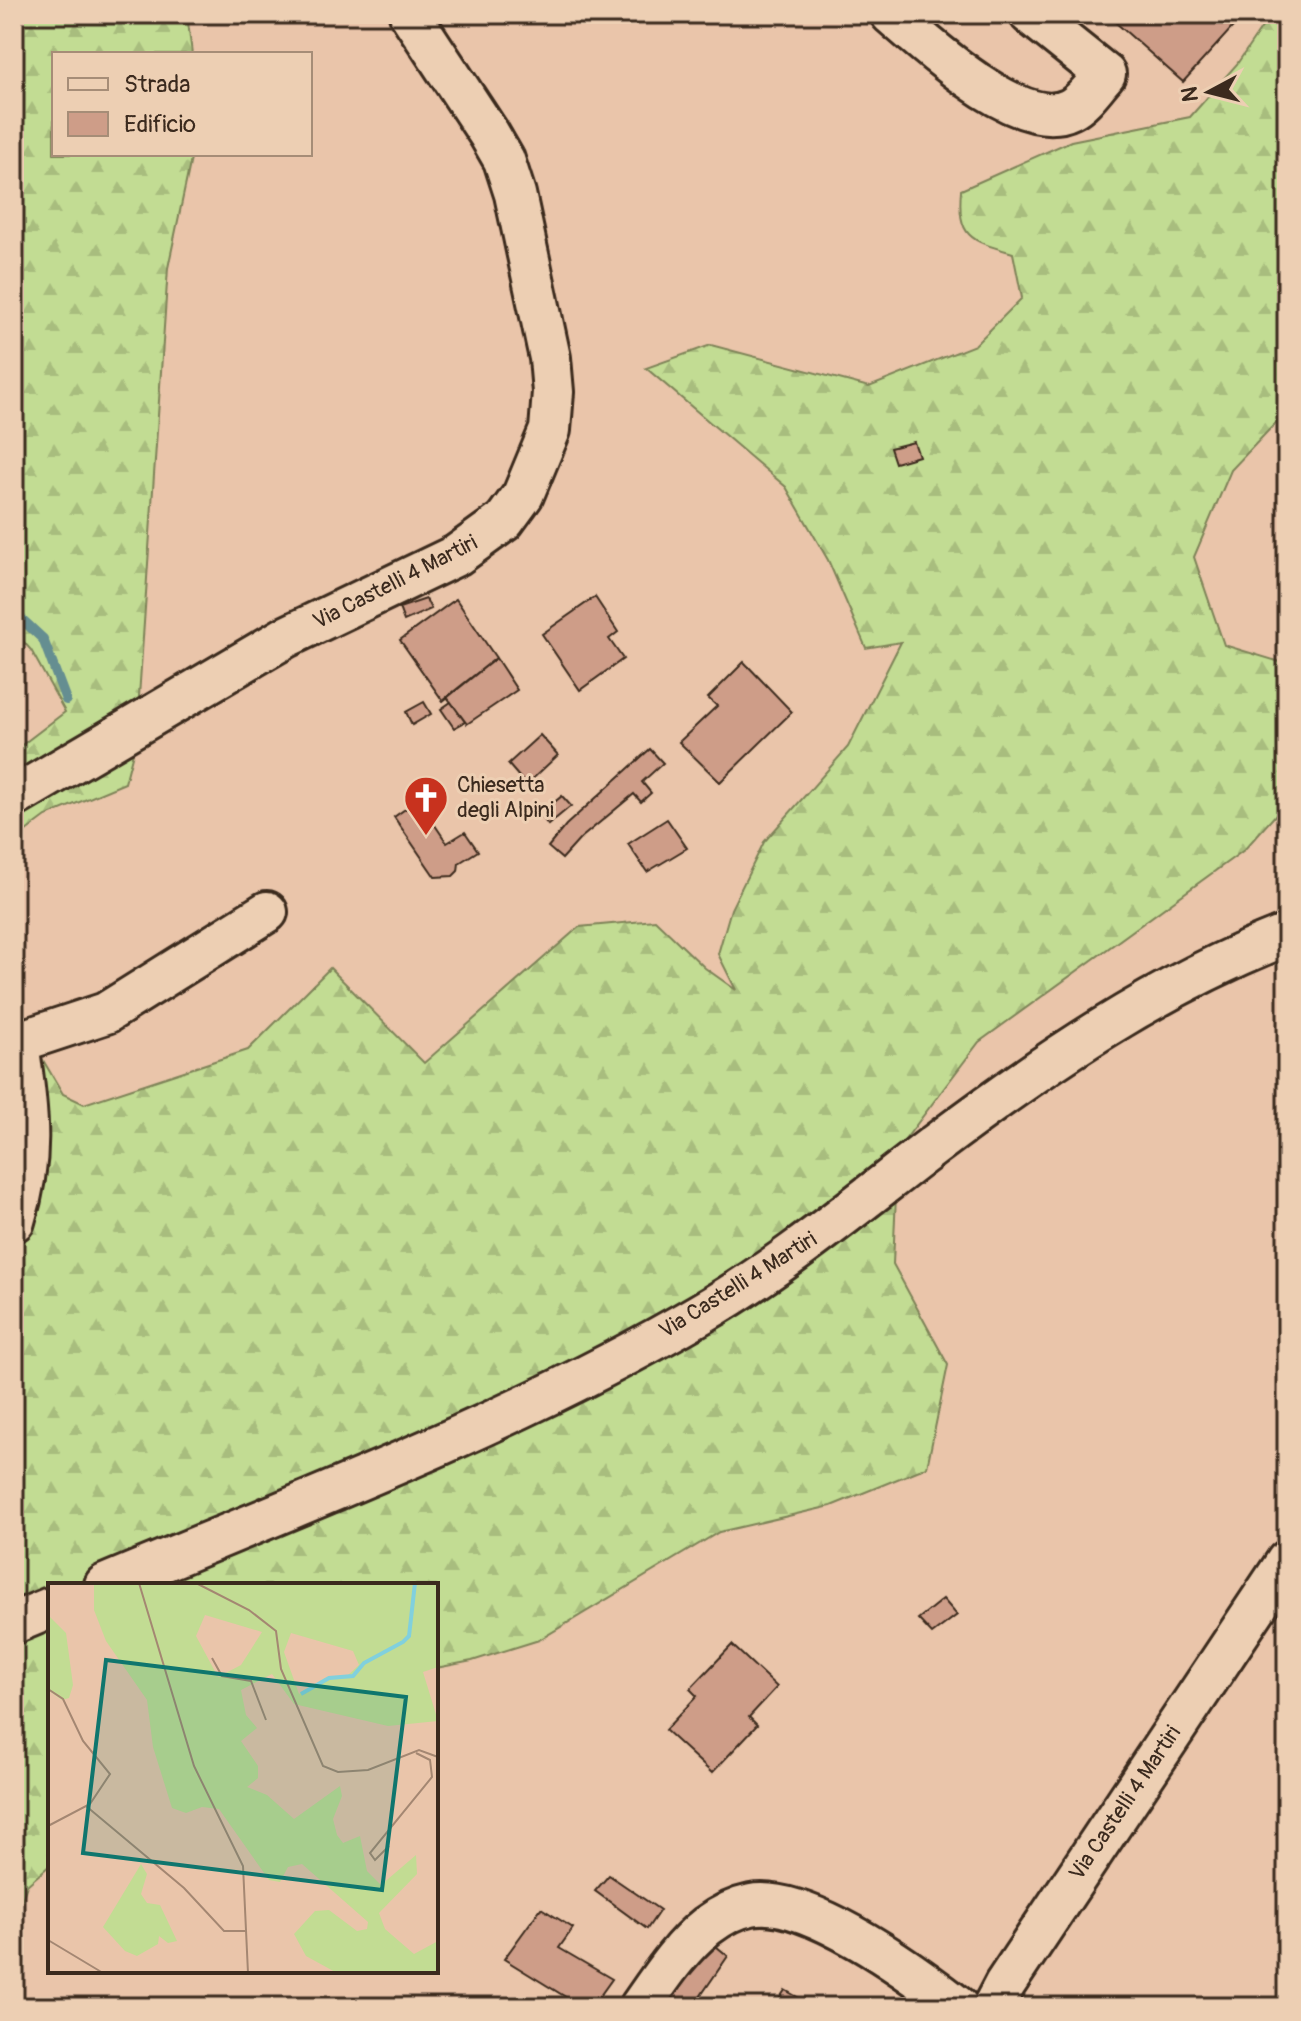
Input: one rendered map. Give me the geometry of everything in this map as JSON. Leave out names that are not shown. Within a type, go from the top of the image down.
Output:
[{"type":"street","name":"Via Castelli 4 Martiri","points":[[14,797],[286,637],[457,555],[504,521],[523,495],[550,430],[553,392],[550,358],[515,194],[504,160],[489,134],[410,14]]},
{"type":"street","points":[[891,14],[941,57],[1000,96],[1031,112],[1068,111],[1081,102],[1105,74],[1030,14]]},
{"type":"street","points":[[14,1221],[27,1171],[30,1138],[18,1042],[106,1013],[267,912]]},
{"type":"street","name":"Via Castelli 4 Martiri","points":[[110,1583],[418,1455],[699,1315],[812,1241],[990,1105],[1131,1011],[1176,984],[1287,935]]},
{"type":"street","name":"Via Castelli 4 Martiri","points":[[993,2007],[1013,1972],[1287,1561]]},
{"type":"street","points":[[14,1623],[48,1609]]},
{"type":"street","points":[[640,2007],[668,1967],[705,1927],[754,1904],[793,1912],[878,1948],[958,2007]]},
{"type":"green space","points":[[14,14],[187,14],[192,52],[52,52],[52,156],[192,156],[168,268],[136,741],[125,783],[46,816],[14,840],[14,751],[65,712],[31,650],[14,631]]},
{"type":"green space","points":[[1271,14],[1287,14],[1287,411],[1231,470],[1194,557],[1224,645],[1287,664],[1287,802],[1244,850],[979,1042],[898,1149],[893,1264],[948,1365],[927,1467],[831,1506],[719,1532],[539,1640],[472,1661],[438,1668],[438,1583],[48,1583],[48,1867],[27,1885],[14,1924],[14,1276],[24,1267],[14,1250],[14,1011],[63,1094],[84,1104],[248,1050],[330,968],[424,1063],[579,927],[655,920],[705,968],[736,990],[718,954],[731,909],[764,842],[848,747],[901,642],[866,648],[828,560],[786,487],[646,368],[711,345],[869,387],[975,345],[1022,298],[1013,253],[977,240],[965,228],[960,206],[961,190],[1071,141],[1190,117],[1237,64]]},
{"type":"building","points":[[1106,14],[1238,14],[1242,17],[1183,82]]},
{"type":"building","points":[[914,442],[919,456],[895,463],[890,448]]},
{"type":"building","points":[[595,597],[618,632],[609,639],[623,659],[580,690],[542,634]]},
{"type":"building","points":[[426,599],[431,609],[404,621],[399,608]]},
{"type":"building","points":[[456,599],[496,658],[443,701],[400,640]]},
{"type":"building","points":[[496,658],[517,690],[467,724],[447,697]]},
{"type":"building","points":[[744,662],[792,712],[720,782],[679,742],[717,706],[708,698]]},
{"type":"building","points":[[424,702],[431,714],[412,725],[406,712]]},
{"type":"building","points":[[451,702],[465,722],[454,728],[441,709]]},
{"type":"building","points":[[540,735],[558,755],[526,785],[508,764]]},
{"type":"building","points":[[650,749],[663,763],[642,782],[651,793],[641,802],[634,794],[581,838],[562,859],[548,847],[566,825]]},
{"type":"building","points":[[562,796],[571,806],[548,825],[540,814]]},
{"type":"building","name":"Chiesetta degli Alpini","points":[[418,800],[447,843],[465,832],[478,851],[459,863],[458,871],[453,876],[435,877],[394,817]]},
{"type":"building","points":[[667,819],[687,848],[647,872],[628,844]]},
{"type":"building","points":[[943,1599],[957,1615],[932,1634],[918,1619]]},
{"type":"building","points":[[732,1645],[777,1687],[749,1717],[757,1725],[712,1773],[665,1730],[697,1696],[690,1689]]},
{"type":"building","points":[[609,1875],[660,1910],[647,1929],[595,1891]]},
{"type":"building","points":[[541,1908],[573,1928],[559,1948],[612,1979],[592,2007],[582,2007],[504,1959]]},
{"type":"building","points":[[711,1942],[728,1956],[693,2007],[645,2007]]},
{"type":"building","points":[[785,1990],[815,2007],[774,2007]]},
{"type":"waterway","points":[[14,612],[43,639],[66,700]]},
{"type":"place","name":"Chiesetta degli Alpini","points":[[426,837]]}]
